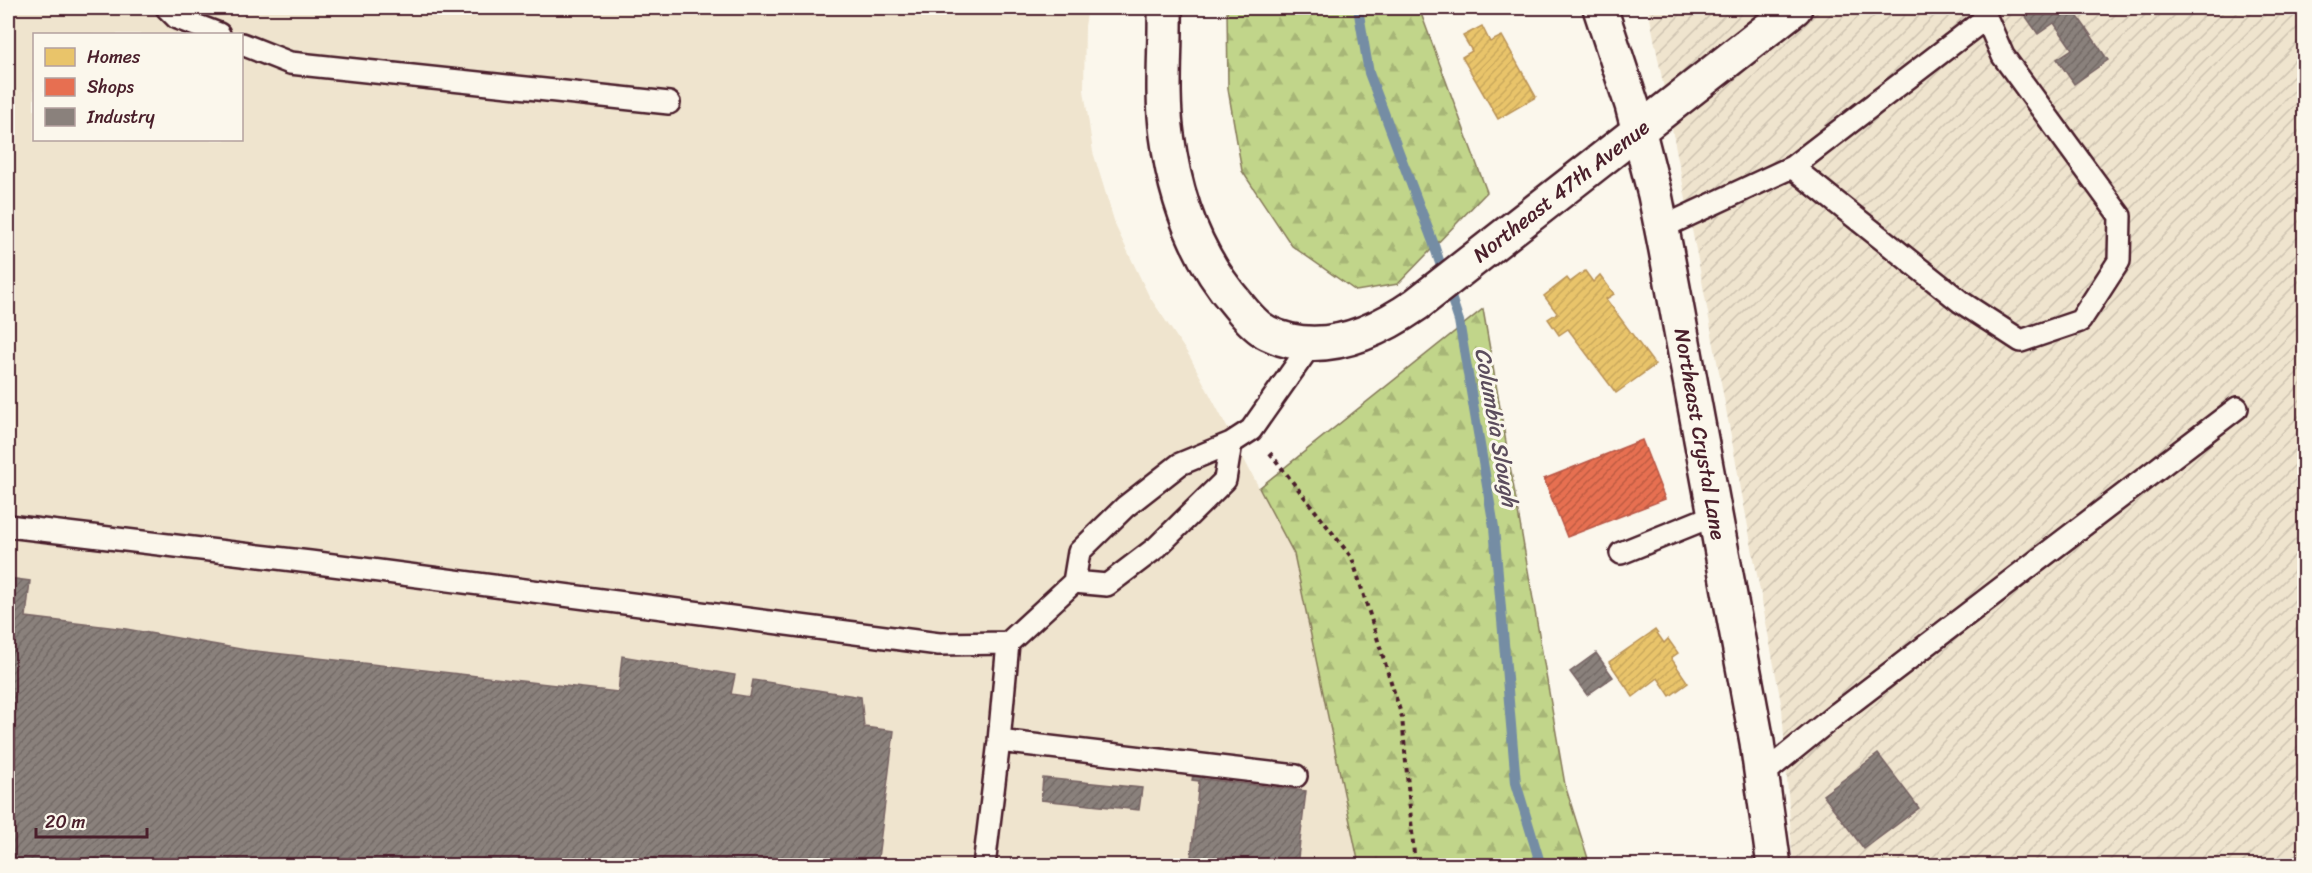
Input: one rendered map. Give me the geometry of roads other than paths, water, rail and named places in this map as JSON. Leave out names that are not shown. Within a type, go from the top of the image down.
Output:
[{"type":"street","name":"Northeast 47th Avenue","points":[[1165,8],[1163,65],[1167,135],[1182,206],[1193,237],[1226,291],[1252,320],[1266,332],[1284,339],[1312,343],[1342,341],[1392,322],[1795,8]]},
{"type":"street","name":"Northeast Crystal Lane","points":[[1600,8],[1655,195],[1762,775],[1774,866]]},
{"type":"lane","points":[[167,8],[177,18],[216,33]]},
{"type":"lane","points":[[1661,228],[1792,167],[1984,13],[2003,56],[2120,216],[2119,261],[2080,321],[2020,341],[1961,302],[1792,167]]},
{"type":"lane","points":[[243,44],[290,63],[669,103]]},
{"type":"lane","points":[[8,526],[321,563],[939,644],[1008,643],[1074,582],[1079,552],[1125,507],[1180,464],[1231,443],[1251,430],[1312,343]]},
{"type":"lane","points":[[1762,775],[1838,713],[2237,408]]},
{"type":"lane","points":[[1074,582],[1107,585],[1157,547],[1226,480],[1231,443]]},
{"type":"lane","points":[[1621,553],[1715,515]]},
{"type":"lane","points":[[984,866],[1008,643]]},
{"type":"lane","points":[[999,741],[1296,776]]},
{"type":"waterway","name":"Columbia Slough","points":[[1358,8],[1369,73],[1433,242],[1459,321],[1494,527],[1516,783],[1541,866]]}]
